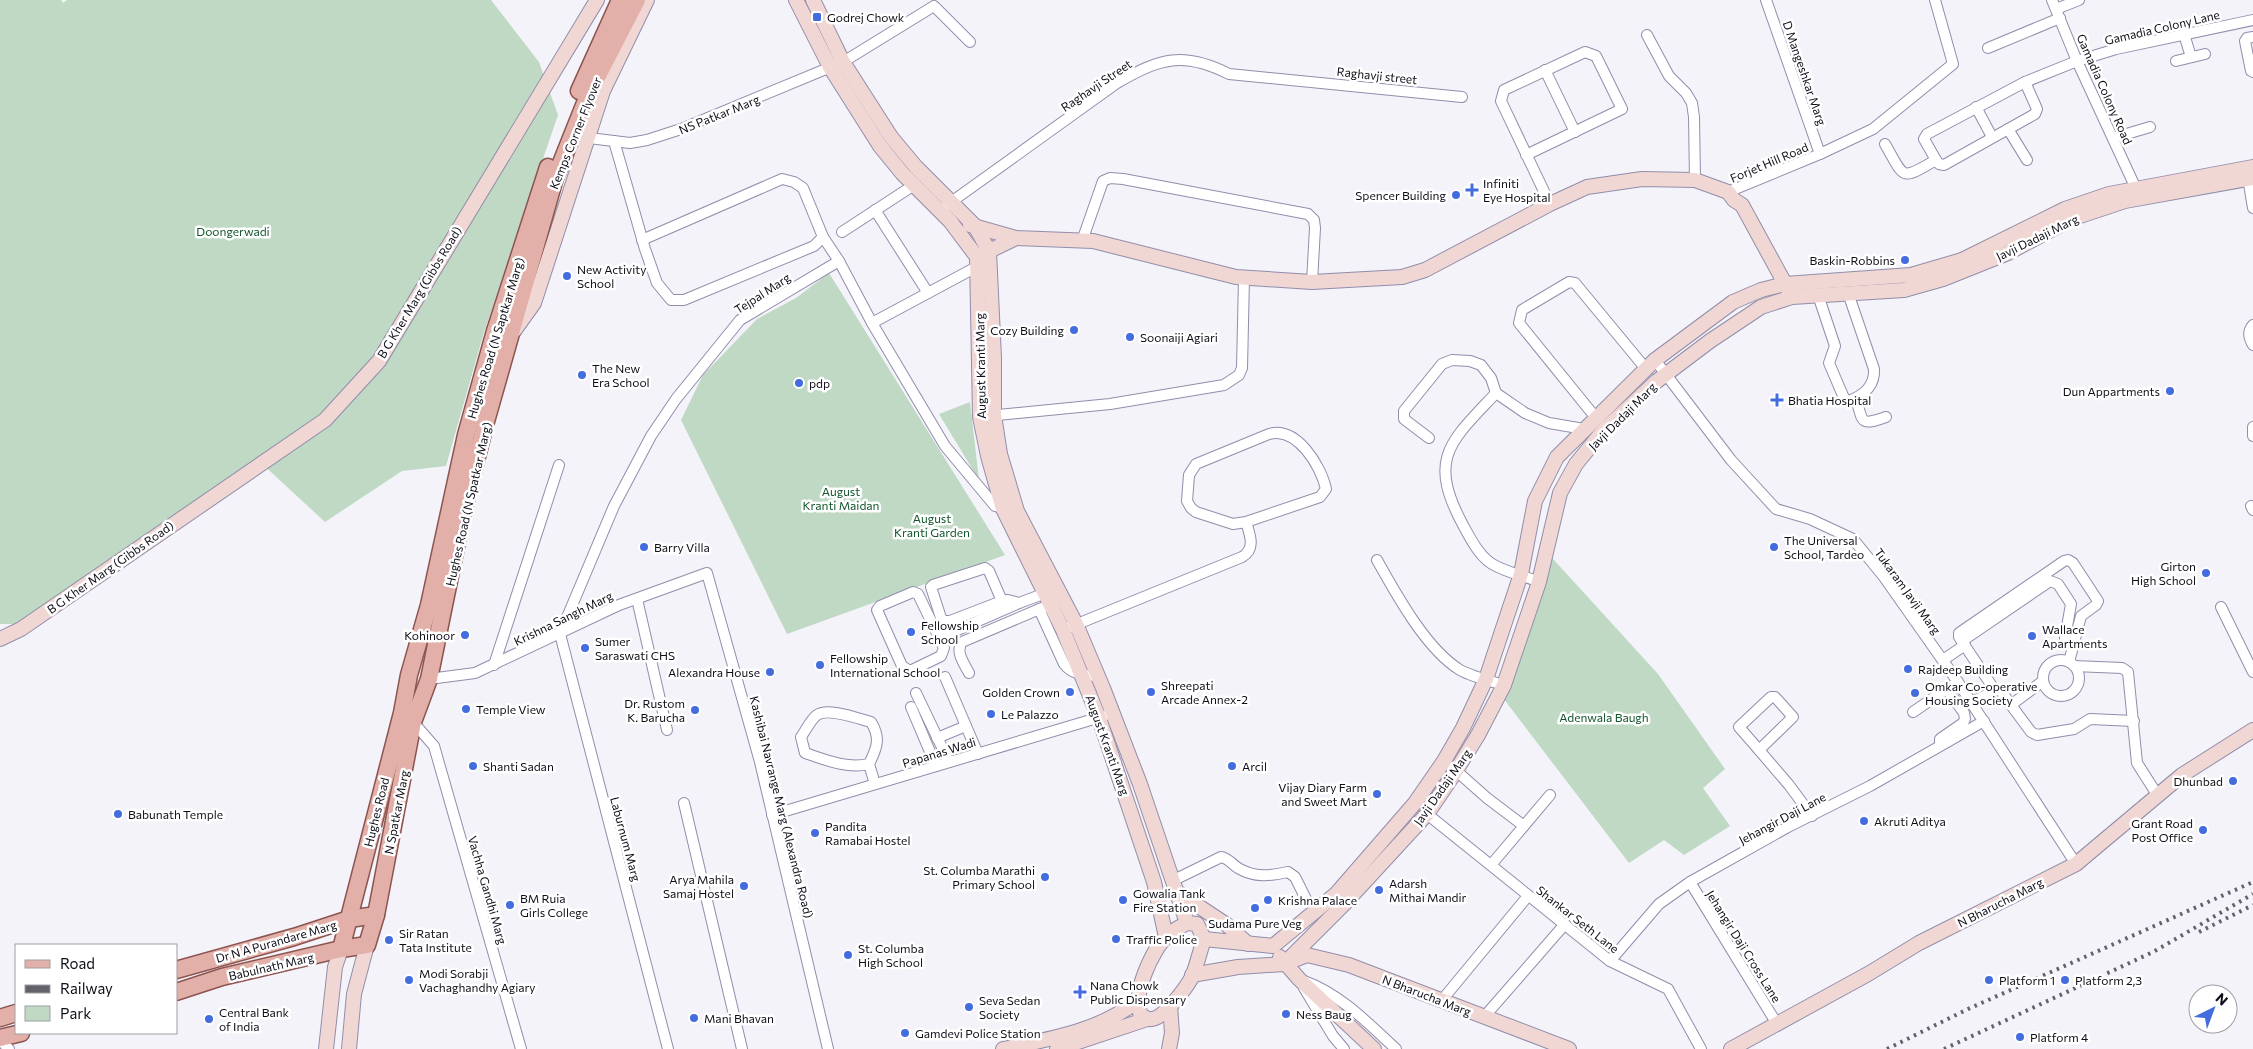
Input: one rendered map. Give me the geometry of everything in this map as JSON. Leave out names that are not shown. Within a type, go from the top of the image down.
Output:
[{"type":"main road","name":"B G Kher Marg (Gibbs Road)","points":[[0,639],[21,628],[325,420],[378,361],[597,0]]},
{"type":"main road","name":"Kemps Corner Flyover","points":[[514,330],[555,178],[589,93],[617,8],[637,0]]},
{"type":"main road","points":[[514,330],[534,303],[603,91],[647,0]]},
{"type":"main road","points":[[796,0],[830,67],[880,146],[914,185],[947,211],[975,226],[1016,238],[1082,241],[1120,247],[1244,278],[1312,282],[1402,277],[1425,270],[1550,204],[1587,187],[1642,179],[1695,180],[1731,196],[1742,205],[1745,219],[1788,298]]},
{"type":"main road","points":[[813,0],[843,62],[891,137],[916,167],[947,211],[984,258],[1016,238]]},
{"type":"main road","name":"Hughes Road (N Saptkar Marg)","points":[[409,675],[429,605],[466,434],[495,331],[545,176],[588,69],[617,8]]},
{"type":"main road","name":"Javji Dadaji Marg","points":[[1284,964],[1345,903],[1427,814],[1456,770],[1504,685],[1539,582],[1560,494],[1576,464],[1603,431],[1667,373],[1761,307],[1788,298],[1904,290],[1940,273],[2005,247],[2068,214],[2138,193],[2250,173]]},
{"type":"main road","name":"August Kranti Marg","points":[[975,226],[984,258],[994,415],[1010,510]]},
{"type":"main road","name":"August Kranti Marg","points":[[984,258],[980,417],[988,456],[1010,510],[1051,599],[1081,675],[1106,716],[1175,886],[1187,923]]},
{"type":"main road","name":"Javji Dadaji Marg","points":[[1274,946],[1336,894],[1415,803],[1444,761],[1486,679],[1521,574],[1535,501],[1557,457],[1584,429],[1651,364],[1733,302],[1761,290],[1781,285],[1940,273]]},
{"type":"main road","name":"Hughes Road (N Spatkar Marg)","points":[[429,679],[463,512],[514,330]]},
{"type":"main road","name":"August Kranti Marg","points":[[1051,599],[1076,624],[1098,676],[1106,716],[1154,882],[1166,937]]},
{"type":"main road","points":[[409,675],[429,679]]},
{"type":"main road","name":"Hughes Road","points":[[341,949],[402,713],[409,675]]},
{"type":"main road","name":"N Spatkar Marg","points":[[366,946],[376,915],[414,722],[429,679]]},
{"type":"main road","points":[[1472,708],[1488,714]]},
{"type":"main road","name":"N Bharucha Marg","points":[[1731,1049],[1868,974],[1919,943],[2076,864],[2182,775],[2253,730]]},
{"type":"main road","points":[[1175,886],[1227,925],[1248,944]]},
{"type":"main road","name":"Dr N A Purandare Marg","points":[[178,969],[294,937],[349,919],[376,915]]},
{"type":"main road","points":[[1003,1049],[1026,1046],[1098,1024],[1124,1012],[1137,1001],[1145,976],[1156,952],[1166,937],[1187,923],[1197,924],[1204,939],[1192,975],[1185,988],[1170,1006],[1154,1019],[1148,1019],[1057,1049]]},
{"type":"main road","points":[[1204,939],[1274,946],[1284,964],[1298,979],[1374,1049]]},
{"type":"main road","points":[[348,1049],[354,994],[366,946]]},
{"type":"main road","name":"Babulnath Marg","points":[[178,991],[222,977],[341,949],[366,946]]},
{"type":"main road","points":[[326,1049],[335,967],[341,949]]},
{"type":"main road","name":"N Bharucha Marg","points":[[1284,964],[1307,955],[1349,965],[1569,1049]]},
{"type":"main road","points":[[1192,975],[1238,967],[1284,964]]},
{"type":"main road","points":[[1137,1001],[1141,1015],[1148,1019]]},
{"type":"main road","points":[[1169,1049],[1172,1033],[1170,1006]]},
{"type":"main road","points":[[0,1018],[15,1013]]},
{"type":"main road","points":[[0,1039],[18,1034]]},
{"type":"street","name":"D Mangeshkar Marg","points":[[1766,0],[1820,154]]},
{"type":"street","name":"Forjet Hill Road","points":[[1731,196],[1873,129],[1953,64],[1935,0]]},
{"type":"street","points":[[1988,48],[2056,9],[2078,0]]},
{"type":"street","name":"NS Patkar Marg","points":[[589,138],[630,143],[647,140],[681,129],[843,62],[934,6],[970,42]]},
{"type":"street","name":"Gamadia Colony Road","points":[[2056,9],[2077,60],[2138,193]]},
{"type":"street","name":"Gamadia Colony Lane","points":[[1936,160],[1924,137],[2025,82],[2077,60],[2184,34],[2253,20]]},
{"type":"street","points":[[2184,34],[2191,57]]},
{"type":"street","points":[[1647,35],[1670,76],[1686,93],[1692,103],[1695,180]]},
{"type":"street","points":[[2253,37],[2247,38],[2245,41],[2251,71],[2253,72]]},
{"type":"street","points":[[1526,155],[1622,109],[1596,56],[1585,52],[1504,90],[1501,101],[1526,155],[1550,204]]},
{"type":"street","points":[[2176,61],[2205,54]]},
{"type":"street","name":"Raghavji Street","points":[[947,211],[1117,83],[1141,69],[1162,61],[1195,60],[1230,74],[1290,79]]},
{"type":"street","points":[[1545,70],[1575,132]]},
{"type":"street","name":"Raghavji street","points":[[1290,79],[1462,97]]},
{"type":"street","points":[[1885,144],[1901,172],[1906,175],[1911,175],[1936,160],[1939,164],[1944,164],[2037,112],[2025,82]]},
{"type":"street","points":[[856,109],[869,102]]},
{"type":"street","points":[[1976,107],[1992,137]]},
{"type":"street","points":[[2114,138],[2150,128]]},
{"type":"street","points":[[2008,129],[2027,160]]},
{"type":"street","points":[[614,141],[642,240],[657,283],[671,300],[684,300],[814,246],[823,237]]},
{"type":"street","points":[[2250,173],[2253,208]]},
{"type":"street","points":[[1082,241],[1103,182],[1110,178],[1123,179],[1308,214],[1314,220],[1315,228],[1312,282]]},
{"type":"street","points":[[642,240],[782,180],[794,182],[803,188],[823,237],[839,261],[872,323],[946,446],[994,506],[1010,510]]},
{"type":"street","points":[[842,232],[914,185]]},
{"type":"street","points":[[875,210],[928,293]]},
{"type":"street","points":[[872,323],[928,293],[984,258]]},
{"type":"street","name":"Tejpal Marg","points":[[560,634],[614,506],[651,436],[676,399],[740,320],[839,261]]},
{"type":"street","points":[[980,417],[1110,404],[1224,385],[1239,375],[1242,368],[1244,278]]},
{"type":"street","name":"Tukaram Javji Marg","points":[[1596,418],[1519,323],[1522,310],[1569,282],[1575,283],[1651,364],[1667,373],[1731,460],[1776,509],[1810,519],[1853,539],[1884,577],[1972,702],[2076,864]]},
{"type":"street","points":[[1818,295],[1834,346],[1830,366],[1844,398],[1849,401],[1856,398],[1873,382],[1874,369],[1848,293]]},
{"type":"street","points":[[2253,325],[2249,331],[2249,338],[2253,345]]},
{"type":"street","points":[[1429,438],[1404,420],[1403,415],[1442,364],[1452,360],[1470,361],[1481,365],[1491,378],[1496,393],[1525,413],[1549,423],[1584,429]]},
{"type":"street","points":[[1496,393],[1460,431],[1450,448],[1444,481],[1450,501],[1479,551],[1494,566],[1521,574],[1539,582]]},
{"type":"street","points":[[1856,398],[1862,419],[1866,422],[1869,423],[1886,417]]},
{"type":"street","points":[[2253,427],[2253,436]]},
{"type":"street","points":[[1276,432],[1291,435],[1300,442],[1324,478],[1326,489],[1320,497],[1246,522],[1233,524],[1196,512],[1191,508],[1187,501],[1191,468],[1196,464],[1269,434],[1276,432]]},
{"type":"street","points":[[494,665],[558,465]]},
{"type":"street","points":[[1063,630],[1248,553],[1251,546],[1246,522]]},
{"type":"street","points":[[1377,560],[1394,590],[1433,645],[1449,663],[1462,671],[1504,685]]},
{"type":"street","points":[[1994,690],[1958,635],[1960,630],[2064,561],[2073,562],[2098,601],[2096,605],[2081,616],[2072,664],[2079,677],[2078,684],[2068,694],[2054,695],[2043,681],[2043,672],[2052,662],[2058,660],[2072,664],[2126,670],[2130,675],[2136,763],[2158,796]]},
{"type":"street","points":[[1002,601],[989,572],[985,568],[931,587],[941,618],[944,621],[1002,601],[1008,600],[1019,603]]},
{"type":"street","name":"Krishna Sangh Marg","points":[[429,679],[475,673],[637,598],[707,573]]},
{"type":"street","name":"Kashibai Navrange Marg (Alexandra Road)","points":[[707,573],[760,762],[828,1049]]},
{"type":"street","points":[[1942,660],[2050,581],[2058,584],[2071,604],[2065,638]]},
{"type":"street","points":[[915,592],[939,638],[944,648],[941,656],[914,670],[907,670],[902,666],[877,610],[880,606],[915,592]]},
{"type":"street","points":[[637,598],[667,730]]},
{"type":"street","points":[[939,638],[1019,603],[1051,599]]},
{"type":"street","points":[[969,673],[959,654],[962,642],[1051,599]]},
{"type":"street","points":[[1051,599],[1064,664],[1070,671],[1081,675],[1098,676]]},
{"type":"street","points":[[2221,607],[2253,672]]},
{"type":"street","name":"Laburnum Marg","points":[[560,634],[668,1049]]},
{"type":"street","points":[[945,677],[978,754]]},
{"type":"street","points":[[2012,705],[2043,681]]},
{"type":"street","points":[[1913,712],[1958,682]]},
{"type":"street","points":[[1942,745],[1940,739],[1963,723],[1965,719],[1964,713],[1947,689]]},
{"type":"street","points":[[1972,702],[1994,690],[2001,691],[2031,732],[2037,735],[2074,729],[2090,719],[2134,720]]},
{"type":"street","points":[[916,693],[948,762]]},
{"type":"street","points":[[1760,750],[1793,718],[1774,697],[1740,727],[1812,816]]},
{"type":"street","points":[[911,707],[936,766]]},
{"type":"street","points":[[869,764],[860,766],[840,765],[806,753],[801,737],[816,715],[822,712],[833,712],[871,722],[876,730],[878,744],[869,764],[875,784]]},
{"type":"street","name":"Papanas Wadi","points":[[772,815],[1106,716]]},
{"type":"street","points":[[1965,719],[1984,720]]},
{"type":"street","name":"Jehangir Daji Lane","points":[[1610,961],[1659,904],[1690,882],[1870,786],[1984,720]]},
{"type":"street","name":"Vachha Gandhi Marg","points":[[414,722],[434,746],[521,1049]]},
{"type":"street","points":[[937,738],[966,726]]},
{"type":"street","points":[[1444,761],[1486,798],[1524,826]]},
{"type":"street","points":[[1491,865],[1550,795]]},
{"type":"street","points":[[684,803],[742,1049]]},
{"type":"street","name":"Shankar Seth Lane","points":[[1427,814],[1610,961],[1668,989],[1701,1049]]},
{"type":"street","points":[[1175,886],[1221,857],[1243,871],[1256,876],[1271,876],[1288,872],[1295,878],[1308,900]]},
{"type":"street","name":"Jehangir Daji Cross Lane","points":[[1690,882],[1777,1024]]},
{"type":"street","points":[[1442,1000],[1528,896]]},
{"type":"street","points":[[1484,1017],[1565,924]]},
{"type":"street","points":[[1298,979],[1333,1036],[1344,1049]]},
{"type":"street","points":[[1298,979],[1321,987],[1356,1012],[1396,1049]]},
{"type":"street","points":[[0,1039],[9,1049]]},
{"type":"green space","name":"Doongerwadi","points":[[0,0],[61,0],[63,3],[67,0],[491,0],[539,62],[558,115],[484,332],[446,466],[402,471],[325,522],[259,461],[20,624],[0,624]]},
{"type":"green space","name":"August Kranti Maidan","points":[[829,273],[1005,555],[787,634],[681,420],[703,375],[757,319],[796,298]]},
{"type":"green space","points":[[970,402],[979,480],[939,414]]},
{"type":"green space","name":"Adenwala Baugh","points":[[1543,548],[1658,674],[1725,769],[1703,788],[1730,826],[1684,855],[1664,840],[1629,863],[1500,694]]},
{"type":"railway","points":[[1887,1049],[1968,1009],[2253,882]]},
{"type":"railway","points":[[1944,1049],[2153,952],[2253,894]]},
{"type":"railway","points":[[2199,932],[2253,905]]},
{"type":"place","name":"Godrej Chowk","points":[[817,17]]},
{"type":"place","name":"Infiniti Eye Hospital","points":[[1472,190]]},
{"type":"place","name":"Spencer Building","points":[[1456,195]]},
{"type":"place","name":"Baskin-Robbins","points":[[1905,260]]},
{"type":"place","name":"New Activity School","points":[[567,276]]},
{"type":"place","name":"Cozy Building","points":[[1074,330]]},
{"type":"place","name":"Soonaiji Agiari","points":[[1130,337]]},
{"type":"place","name":"The New Era School","points":[[582,375]]},
{"type":"place","name":"pdp","points":[[799,383]]},
{"type":"place","name":"Dun Appartments","points":[[2170,391]]},
{"type":"place","name":"Bhatia Hospital","points":[[1777,400]]},
{"type":"place","name":"Barry Villa","points":[[644,547]]},
{"type":"place","name":"The Universal School, Tardeo","points":[[1774,547]]},
{"type":"place","name":"Girton High School","points":[[2206,573]]},
{"type":"place","name":"Fellowship School","points":[[911,632]]},
{"type":"place","name":"Kohinoor","points":[[465,635]]},
{"type":"place","name":"Wallace Apartments","points":[[2032,636]]},
{"type":"place","name":"Sumer Saraswati CHS","points":[[585,648]]},
{"type":"place","name":"Fellowship International School","points":[[820,665]]},
{"type":"place","name":"Rajdeep Building","points":[[1908,669]]},
{"type":"place","name":"Alexandra House","points":[[770,672]]},
{"type":"place","name":"Golden Crown","points":[[1070,692]]},
{"type":"place","name":"Shreepati Arcade Annex-2","points":[[1151,692]]},
{"type":"place","name":"Omkar Co-operative Housing Society","points":[[1915,693]]},
{"type":"place","name":"Temple View","points":[[466,709]]},
{"type":"place","name":"Dr. Rustom K. Barucha","points":[[695,710]]},
{"type":"place","name":"Le Palazzo","points":[[991,714]]},
{"type":"place","name":"Shanti Sadan","points":[[473,766]]},
{"type":"place","name":"Arcil","points":[[1232,766]]},
{"type":"place","name":"Dhunbad","points":[[2233,781]]},
{"type":"place","name":"Vijay Diary Farm and Sweet Mart","points":[[1377,794]]},
{"type":"place","name":"Babunath Temple","points":[[118,814]]},
{"type":"place","name":"Akruti Aditya","points":[[1864,821]]},
{"type":"place","name":"Grant Road Post Office","points":[[2203,830]]},
{"type":"place","name":"Pandita Ramabai Hostel","points":[[815,833]]},
{"type":"place","name":"St. Columba Marathi Primary School","points":[[1045,877]]},
{"type":"place","name":"Arya Mahila Samaj Hostel","points":[[744,886]]},
{"type":"place","name":"Adarsh Mithai Mandir","points":[[1379,890]]},
{"type":"place","name":"Gowalia Tank Fire Station","points":[[1123,900]]},
{"type":"place","name":"Krishna Palace","points":[[1268,900]]},
{"type":"place","name":"BM Ruia Girls College","points":[[510,905]]},
{"type":"place","name":"Sudama Pure Veg","points":[[1255,908]]},
{"type":"place","name":"Traffic Police","points":[[1116,939]]},
{"type":"place","name":"Sir Ratan Tata Institute","points":[[389,940]]},
{"type":"place","name":"St. Columba High School","points":[[848,955]]},
{"type":"place","name":"Modi Sorabji Vachaghandhy Agiary","points":[[409,980]]},
{"type":"place","name":"Platform 1","points":[[1989,980]]},
{"type":"place","name":"Platform 2,3","points":[[2065,980]]},
{"type":"place","name":"Nana Chowk Public Dispensary","points":[[1080,992]]},
{"type":"place","name":"Seva Sedan Society","points":[[969,1007]]},
{"type":"place","name":"Ness Baug","points":[[1286,1014]]},
{"type":"place","name":"Mani Bhavan","points":[[694,1018]]},
{"type":"place","name":"Central Bank of India","points":[[209,1019]]},
{"type":"place","name":"Gamdevi Police Station","points":[[905,1033]]},
{"type":"place","name":"Platform 4","points":[[2020,1037]]},
{"type":"park label","name":"August Kranti Garden","points":[[932,525]]}]
